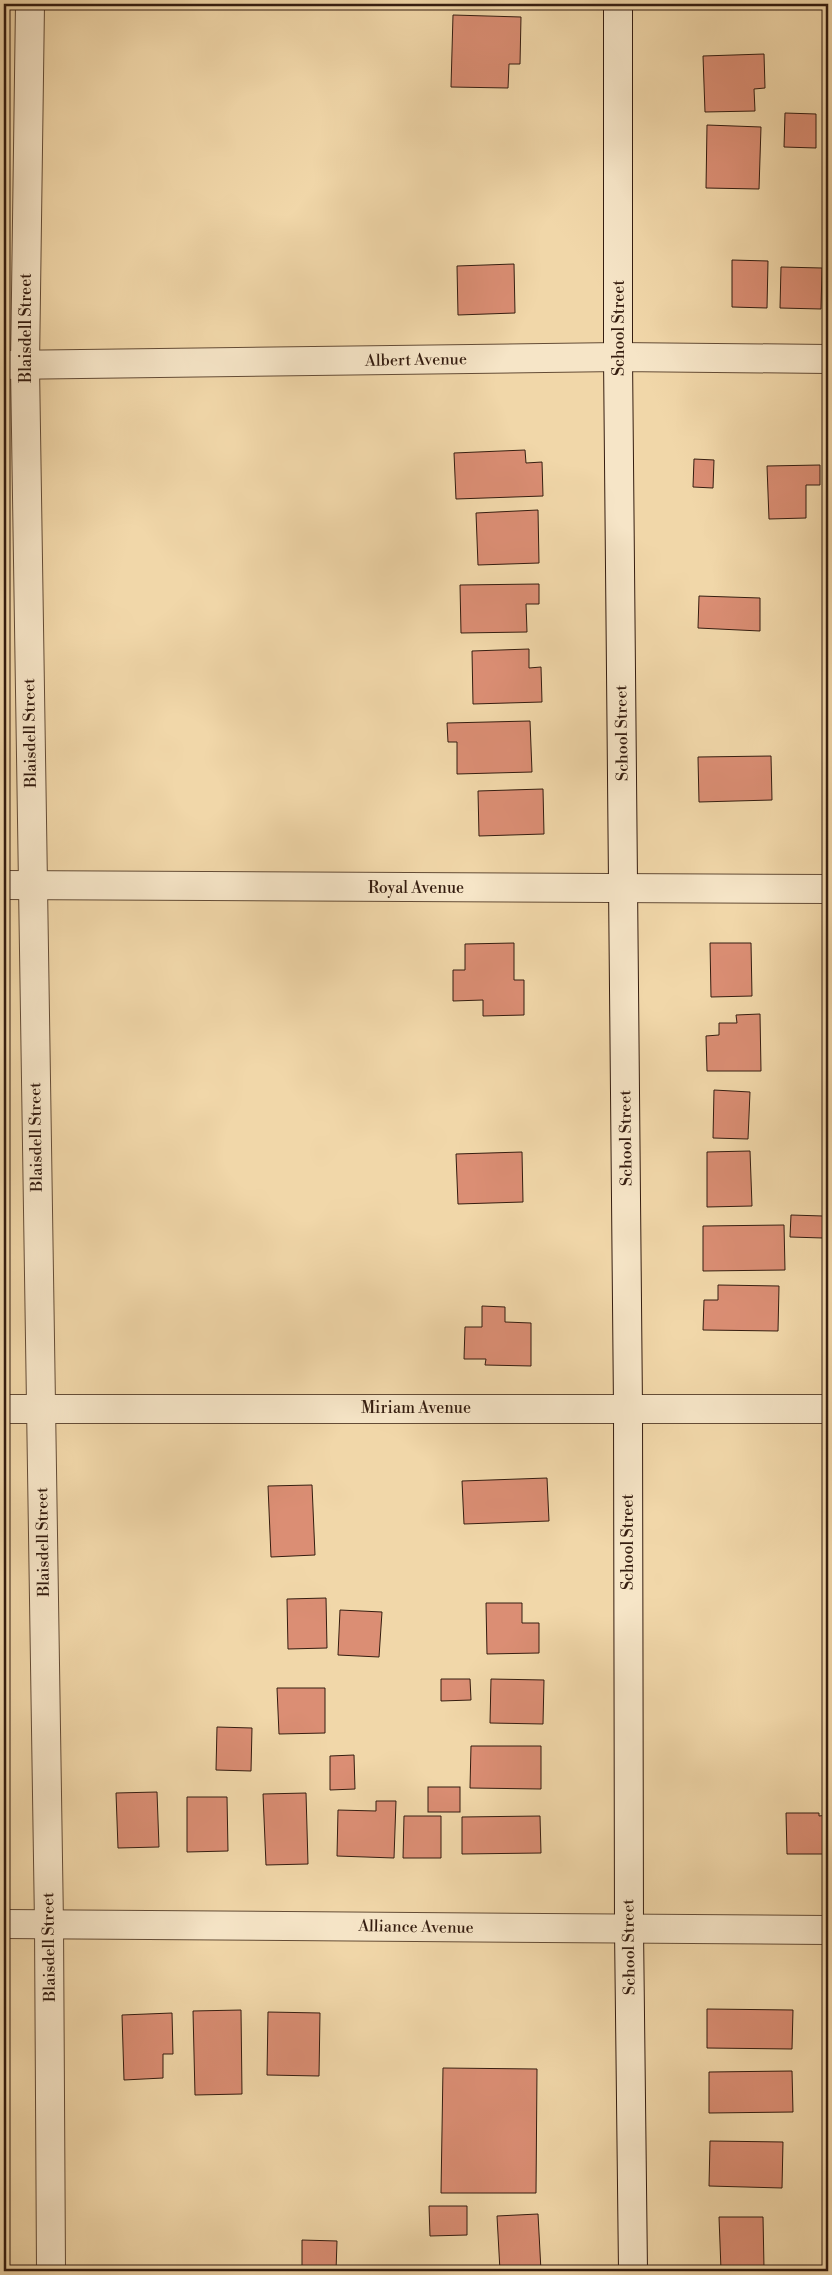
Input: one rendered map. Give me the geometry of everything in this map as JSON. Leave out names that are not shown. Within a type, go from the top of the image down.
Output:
[{"type":"street","name":"Blaisdell Street","points":[[30,4],[14,366],[32,885],[49,1924],[51,2271]]},
{"type":"street","name":"School Street","points":[[618,4],[618,357],[628,1408],[629,1929],[634,2271]]},
{"type":"street","name":"Albert Avenue","points":[[14,366],[618,357],[828,359]]},
{"type":"street","name":"Royal Avenue","points":[[4,885],[623,890],[828,889]]},
{"type":"street","name":"Miriam Avenue","points":[[4,1409],[828,1409]]},
{"type":"street","name":"Alliance Avenue","points":[[4,1924],[828,1930]]},
{"type":"building","points":[[249,4],[296,4],[296,7],[249,8]]},
{"type":"building","points":[[453,15],[521,17],[520,64],[509,64],[508,88],[451,87]]},
{"type":"building","points":[[764,54],[765,88],[754,89],[755,111],[705,112],[703,56]]},
{"type":"building","points":[[785,113],[816,114],[816,148],[784,147]]},
{"type":"building","points":[[707,125],[761,127],[759,189],[706,188]]},
{"type":"building","points":[[732,260],[768,261],[767,308],[732,307]]},
{"type":"building","points":[[514,264],[515,313],[458,315],[457,266]]},
{"type":"building","points":[[781,267],[822,268],[821,309],[780,308]]},
{"type":"building","points":[[525,450],[526,463],[542,462],[543,496],[456,499],[454,453]]},
{"type":"building","points":[[694,459],[714,460],[713,488],[693,487]]},
{"type":"building","points":[[820,465],[820,485],[806,485],[806,518],[769,519],[767,466]]},
{"type":"building","points":[[538,510],[539,563],[478,565],[476,513]]},
{"type":"building","points":[[539,584],[539,604],[526,604],[527,632],[461,633],[460,585]]},
{"type":"building","points":[[699,596],[760,598],[760,631],[698,628]]},
{"type":"building","points":[[529,649],[529,668],[541,667],[542,702],[473,704],[472,651]]},
{"type":"building","points":[[530,721],[532,772],[457,774],[457,742],[448,742],[447,723]]},
{"type":"building","points":[[771,756],[772,800],[699,802],[698,757]]},
{"type":"building","points":[[543,789],[544,834],[479,836],[478,791]]},
{"type":"building","points":[[514,943],[514,980],[524,980],[524,1015],[483,1016],[483,1000],[453,1001],[453,970],[465,970],[465,944]]},
{"type":"building","points":[[710,943],[751,943],[752,996],[711,997]]},
{"type":"building","points":[[760,1014],[761,1071],[707,1071],[706,1036],[719,1035],[719,1023],[737,1023],[736,1015]]},
{"type":"building","points":[[714,1090],[750,1092],[748,1139],[713,1138]]},
{"type":"building","points":[[750,1151],[752,1206],[707,1207],[707,1152]]},
{"type":"building","points":[[522,1152],[523,1202],[458,1204],[456,1154]]},
{"type":"building","points":[[791,1215],[823,1216],[823,1238],[790,1237]]},
{"type":"building","points":[[784,1225],[785,1270],[703,1271],[703,1226]]},
{"type":"building","points":[[718,1285],[779,1286],[778,1331],[703,1330],[704,1300],[718,1300]]},
{"type":"building","points":[[482,1306],[505,1307],[505,1322],[531,1323],[531,1366],[485,1365],[486,1359],[464,1359],[465,1327],[482,1327]]},
{"type":"building","points":[[547,1478],[549,1521],[464,1524],[462,1481]]},
{"type":"building","points":[[312,1485],[315,1555],[271,1557],[268,1486]]},
{"type":"building","points":[[326,1598],[327,1648],[288,1649],[287,1599]]},
{"type":"building","points":[[486,1603],[522,1603],[522,1623],[539,1623],[539,1653],[487,1654]]},
{"type":"building","points":[[340,1610],[382,1612],[379,1657],[338,1655]]},
{"type":"building","points":[[441,1679],[470,1679],[471,1700],[441,1701]]},
{"type":"building","points":[[491,1679],[544,1680],[543,1724],[490,1723]]},
{"type":"building","points":[[277,1688],[325,1688],[325,1733],[279,1734]]},
{"type":"building","points":[[217,1727],[252,1728],[251,1771],[216,1770]]},
{"type":"building","points":[[471,1746],[541,1746],[541,1789],[470,1788]]},
{"type":"building","points":[[354,1755],[355,1789],[330,1790],[330,1756]]},
{"type":"building","points":[[428,1787],[460,1787],[460,1812],[428,1812]]},
{"type":"building","points":[[157,1792],[159,1847],[118,1848],[116,1793]]},
{"type":"building","points":[[306,1793],[308,1864],[266,1865],[263,1794]]},
{"type":"building","points":[[187,1797],[227,1797],[228,1851],[187,1852]]},
{"type":"building","points":[[376,1801],[396,1801],[394,1858],[337,1856],[338,1810],[376,1811]]},
{"type":"building","points":[[786,1813],[819,1813],[819,1816],[828,1815],[828,1854],[787,1854]]},
{"type":"building","points":[[404,1816],[441,1816],[441,1858],[403,1858]]},
{"type":"building","points":[[540,1816],[541,1853],[462,1854],[462,1817]]},
{"type":"building","points":[[707,2009],[793,2010],[792,2049],[707,2048]]},
{"type":"building","points":[[241,2010],[242,2094],[195,2095],[193,2011]]},
{"type":"building","points":[[268,2012],[320,2013],[319,2076],[267,2075]]},
{"type":"building","points":[[172,2013],[173,2054],[163,2054],[163,2078],[124,2080],[122,2015]]},
{"type":"building","points":[[443,2068],[537,2069],[536,2193],[441,2193]]},
{"type":"building","points":[[792,2071],[793,2112],[709,2113],[709,2072]]},
{"type":"building","points":[[710,2141],[783,2142],[782,2188],[709,2186]]},
{"type":"building","points":[[429,2206],[467,2206],[467,2235],[430,2236]]},
{"type":"building","points":[[538,2214],[541,2271],[500,2271],[497,2216]]},
{"type":"building","points":[[719,2217],[763,2217],[764,2268],[721,2270]]},
{"type":"building","points":[[302,2240],[337,2241],[336,2271],[302,2271]]}]
